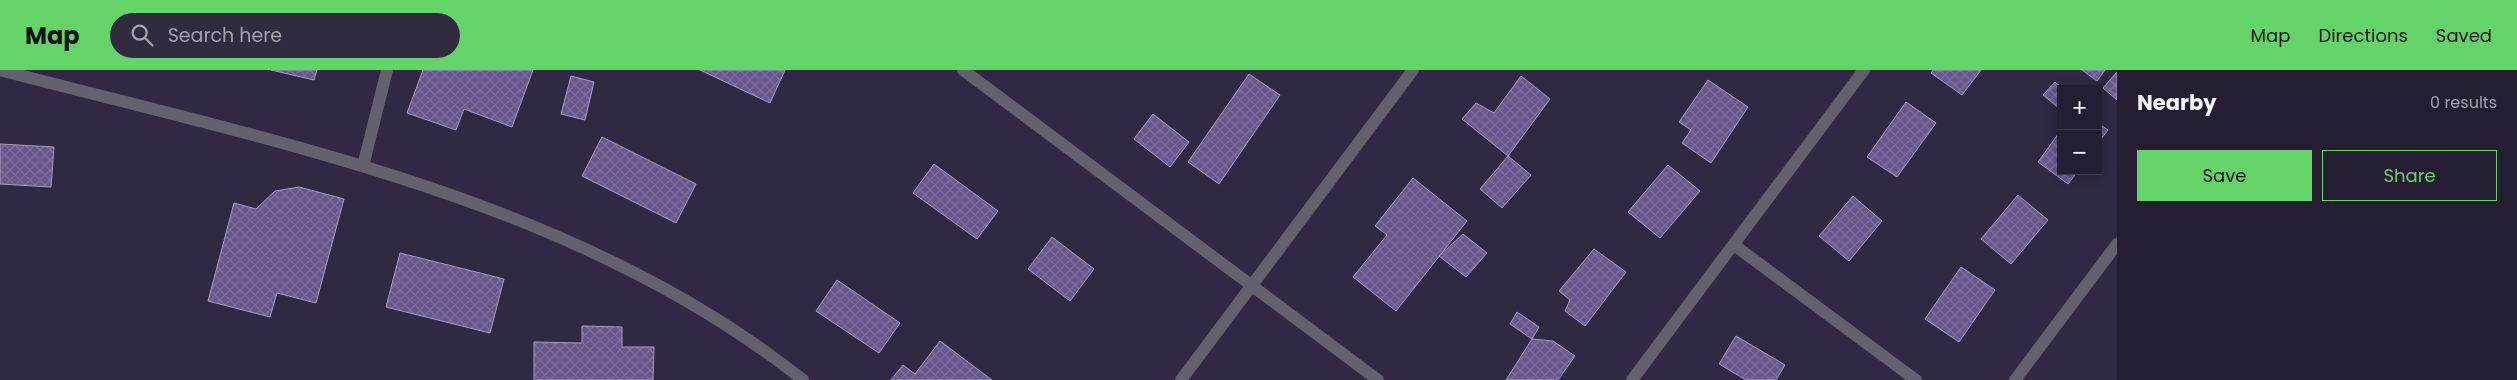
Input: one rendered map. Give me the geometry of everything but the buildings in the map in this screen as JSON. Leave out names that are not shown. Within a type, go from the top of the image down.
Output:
[{"type":"street","points":[[0,70],[363,166],[481,205],[573,244],[689,300],[803,380]]},
{"type":"street","points":[[363,166],[387,70]]},
{"type":"street","points":[[963,70],[1378,380]]},
{"type":"street","points":[[1181,380],[1413,70]]},
{"type":"street","points":[[1632,380],[1864,70]]},
{"type":"street","points":[[1734,244],[1916,380]]},
{"type":"street","points":[[2015,380],[2117,244]]}]
